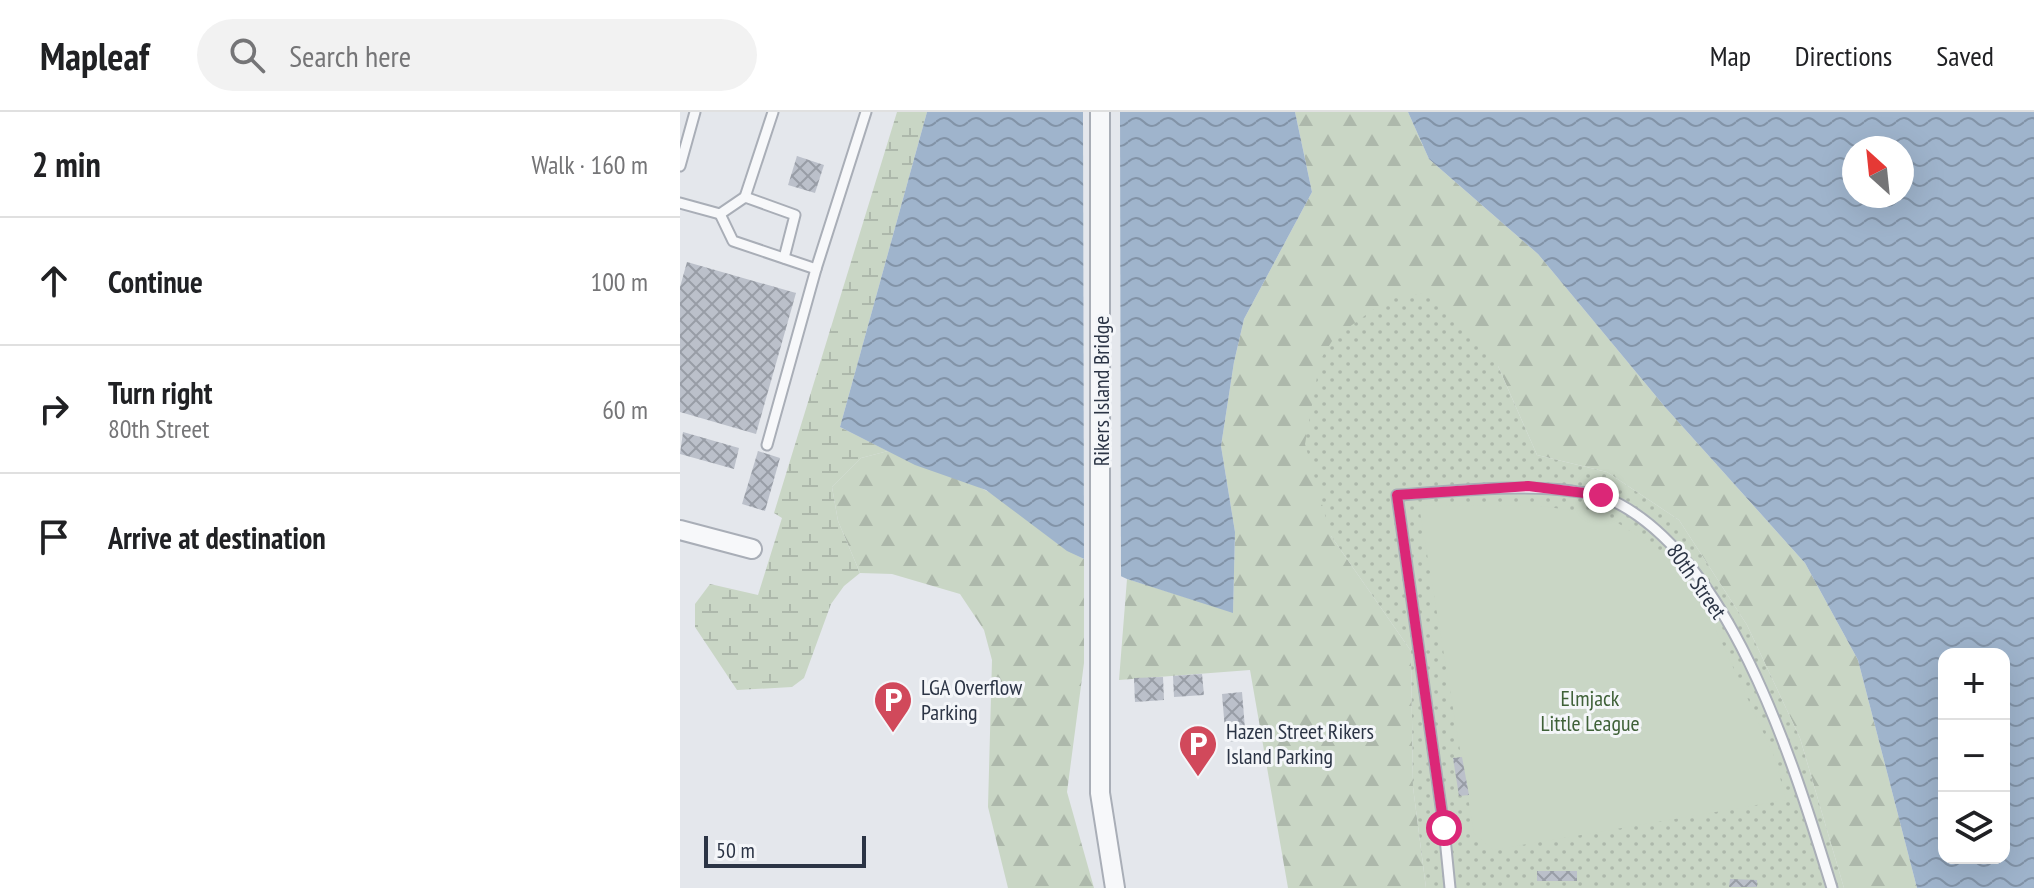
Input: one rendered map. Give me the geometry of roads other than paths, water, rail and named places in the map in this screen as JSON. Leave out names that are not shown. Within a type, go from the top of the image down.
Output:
[{"type":"street","name":"Rikers Island Bridge","points":[[1100,112],[1100,793],[1115,888]]},
{"type":"street","points":[[680,530],[752,549]]},
{"type":"lane","points":[[680,166],[695,112]]},
{"type":"lane","points":[[720,214],[745,197],[773,112]]},
{"type":"lane","points":[[767,445],[816,269],[865,112]]},
{"type":"lane","points":[[745,197],[795,215],[784,258]]},
{"type":"lane","points":[[680,203],[720,214],[733,241],[816,269]]},
{"type":"lane","name":"80th Street","points":[[1450,888],[1397,495],[1528,486],[1601,495],[1662,531],[1714,597],[1751,669],[1790,758],[1832,888]]},
{"type":"water","points":[[927,112],[1295,112],[1312,192],[1244,319],[1221,446],[1235,532],[1233,613],[1127,579],[1067,551],[986,490],[915,465],[840,427]]},
{"type":"water","points":[[1408,112],[2034,112],[2034,888],[1917,888],[1858,660],[1805,563],[1665,407],[1538,254],[1429,159]]},
{"type":"place","name":"LGA Overflow Parking","points":[[893,734]]},
{"type":"place","name":"Hazen Street Rikers Island Parking","points":[[1198,778]]},
{"type":"park label","name":"Elmjack Little League","points":[[1590,710]]}]
